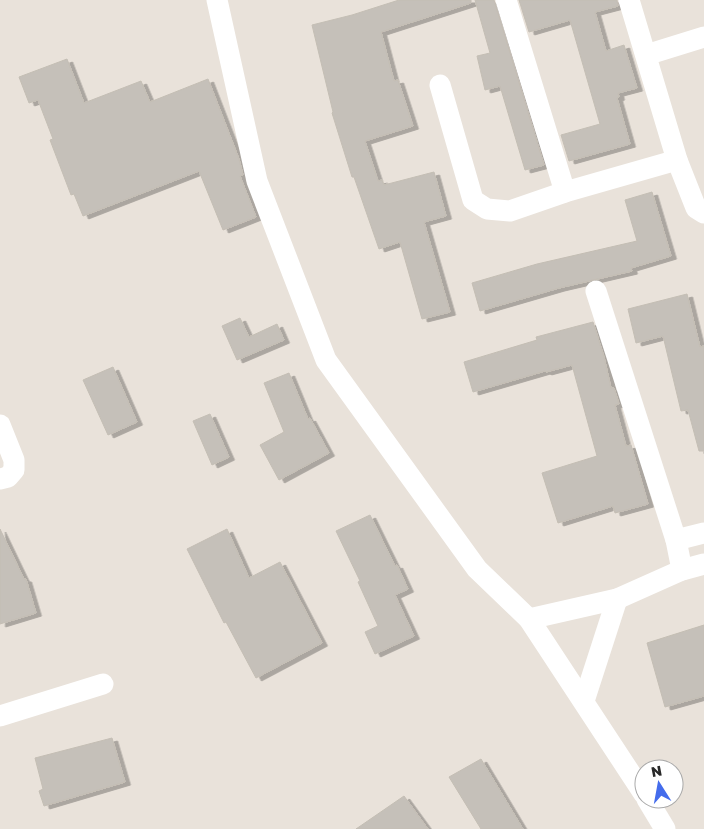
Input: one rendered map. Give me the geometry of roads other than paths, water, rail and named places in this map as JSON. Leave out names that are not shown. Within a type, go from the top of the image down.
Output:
[{"type":"street","points":[[217,0],[257,180],[326,360],[477,569],[529,619],[634,778]]},
{"type":"street","points":[[506,0],[565,192]]},
{"type":"street","points":[[629,0],[676,160],[696,208],[704,213]]},
{"type":"street","points":[[646,55],[704,37]]},
{"type":"street","points":[[440,85],[473,200],[487,209],[510,211],[565,192],[676,160]]},
{"type":"street","points":[[596,290],[676,540],[682,570]]},
{"type":"street","points":[[0,426],[14,460],[14,470],[8,477],[0,479]]},
{"type":"street","points":[[676,540],[704,533]]},
{"type":"street","points":[[529,619],[617,599],[682,570],[704,564]]},
{"type":"street","points":[[584,701],[617,599]]},
{"type":"street","points":[[0,716],[103,684]]},
{"type":"street","points":[[653,809],[665,829]]}]
